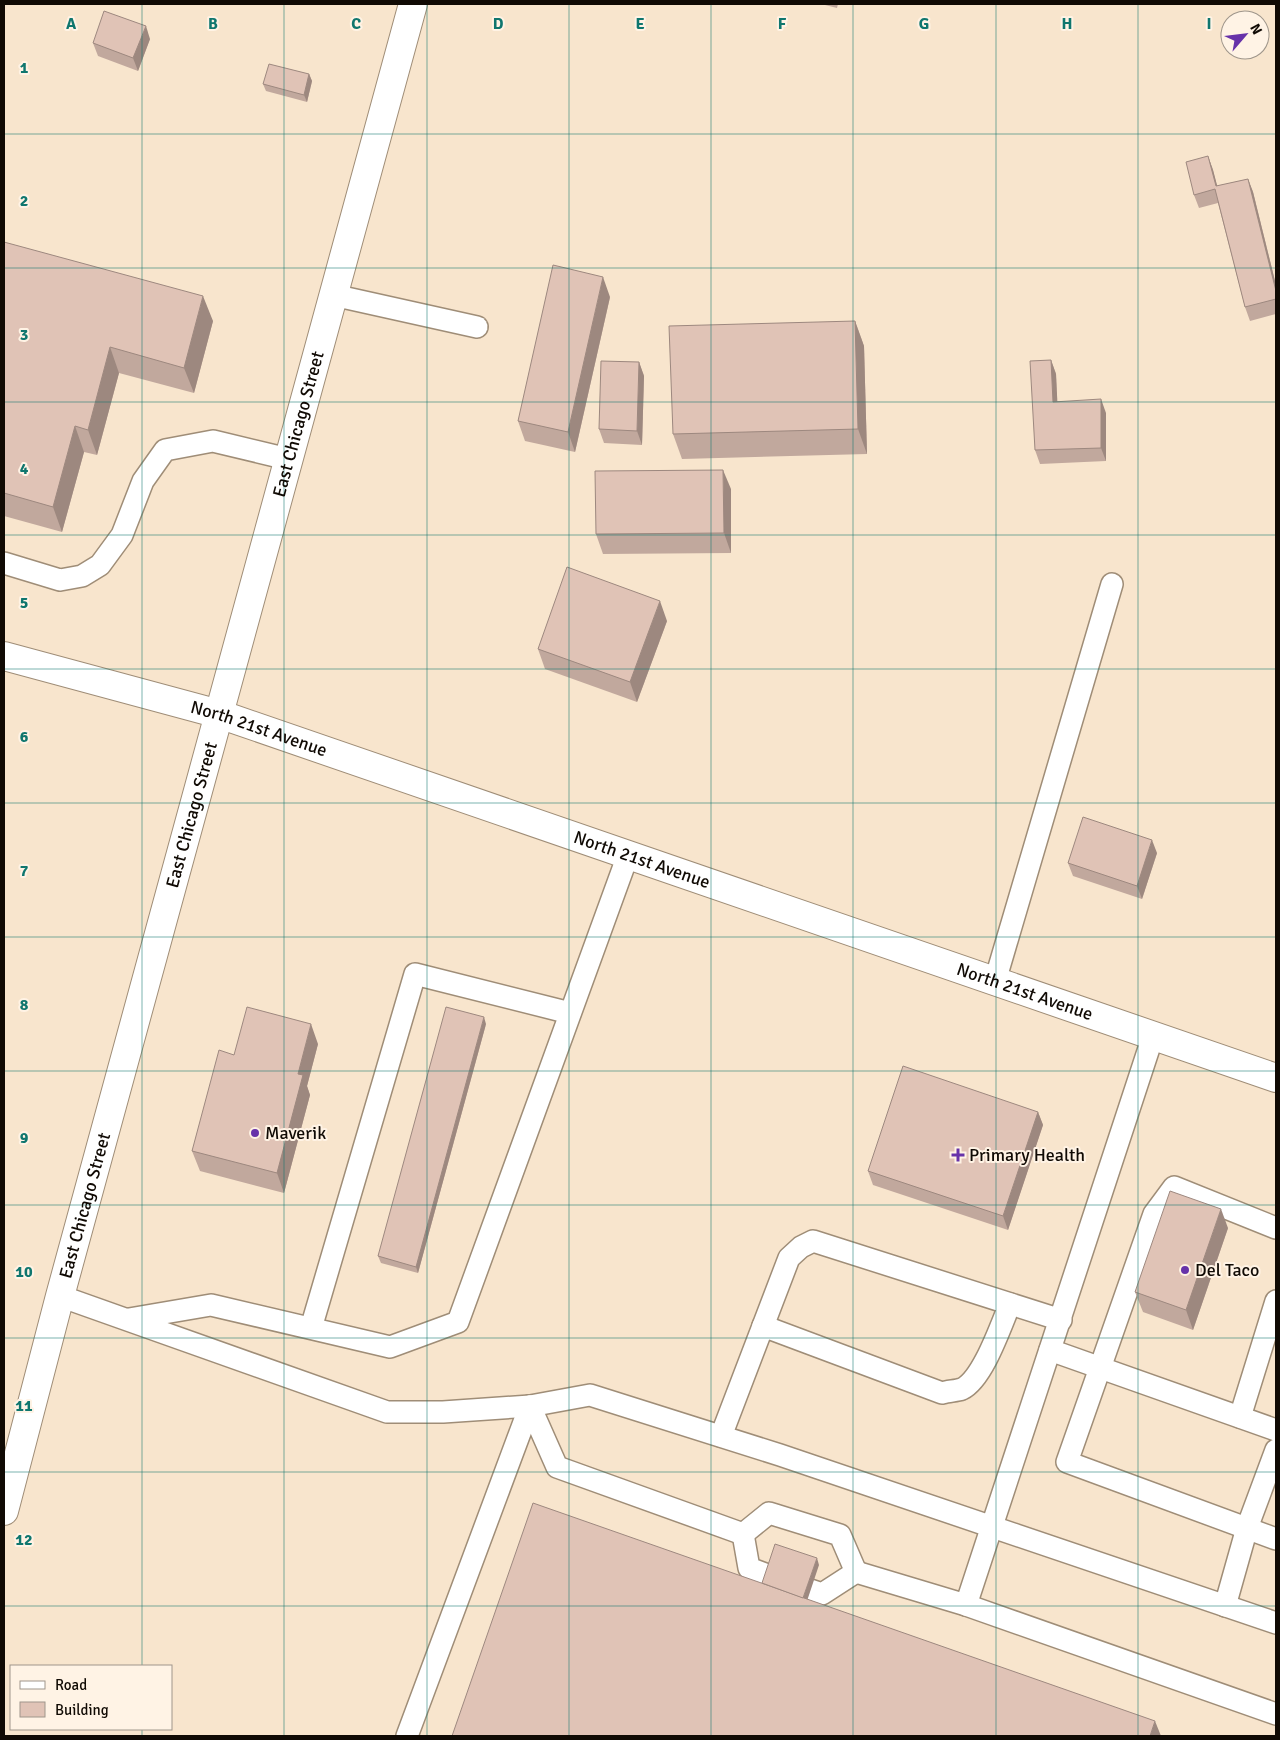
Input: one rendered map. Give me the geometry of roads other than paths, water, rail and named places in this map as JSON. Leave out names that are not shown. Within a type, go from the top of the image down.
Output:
[{"type":"street","name":"East Chicago Street","points":[[4,1511],[60,1296],[413,4]]},
{"type":"street","name":"North 21st Avenue","points":[[4,656],[219,714],[1276,1078]]},
{"type":"lane","points":[[334,295],[477,328]]},
{"type":"lane","points":[[4,563],[60,580],[82,576],[100,565],[122,535],[143,481],[165,450],[213,441],[288,459]]},
{"type":"lane","points":[[995,981],[1112,584]]},
{"type":"lane","points":[[126,1319],[211,1305],[390,1347],[458,1322],[628,855]]},
{"type":"lane","points":[[311,1328],[415,974],[570,1013]]},
{"type":"lane","points":[[966,1605],[1153,1036]]},
{"type":"lane","points":[[1276,1228],[1174,1187],[1154,1214],[1067,1462],[1276,1540]]},
{"type":"lane","points":[[720,1436],[789,1258],[800,1247],[813,1241],[1061,1320]]},
{"type":"lane","points":[[60,1296],[387,1412],[443,1412],[530,1406],[590,1395],[991,1526],[1276,1623]]},
{"type":"lane","points":[[1240,1417],[1276,1302]]},
{"type":"lane","points":[[763,1326],[942,1392],[962,1388],[982,1369],[1010,1304]]},
{"type":"lane","points":[[1050,1350],[1276,1430]]},
{"type":"lane","points":[[530,1406],[557,1467],[743,1534]]},
{"type":"lane","points":[[407,1736],[530,1406]]},
{"type":"lane","points":[[1225,1606],[1247,1528],[1276,1450]]},
{"type":"lane","points":[[743,1534],[769,1513],[840,1535],[856,1572]]},
{"type":"lane","points":[[743,1534],[749,1568],[765,1574]]},
{"type":"lane","points":[[810,1590],[822,1594],[856,1572],[966,1605],[1276,1714]]},
{"type":"place","name":"Maverik","points":[[255,1133]]},
{"type":"place","name":"Primary Health","points":[[958,1155]]},
{"type":"place","name":"Del Taco","points":[[1185,1270]]}]
